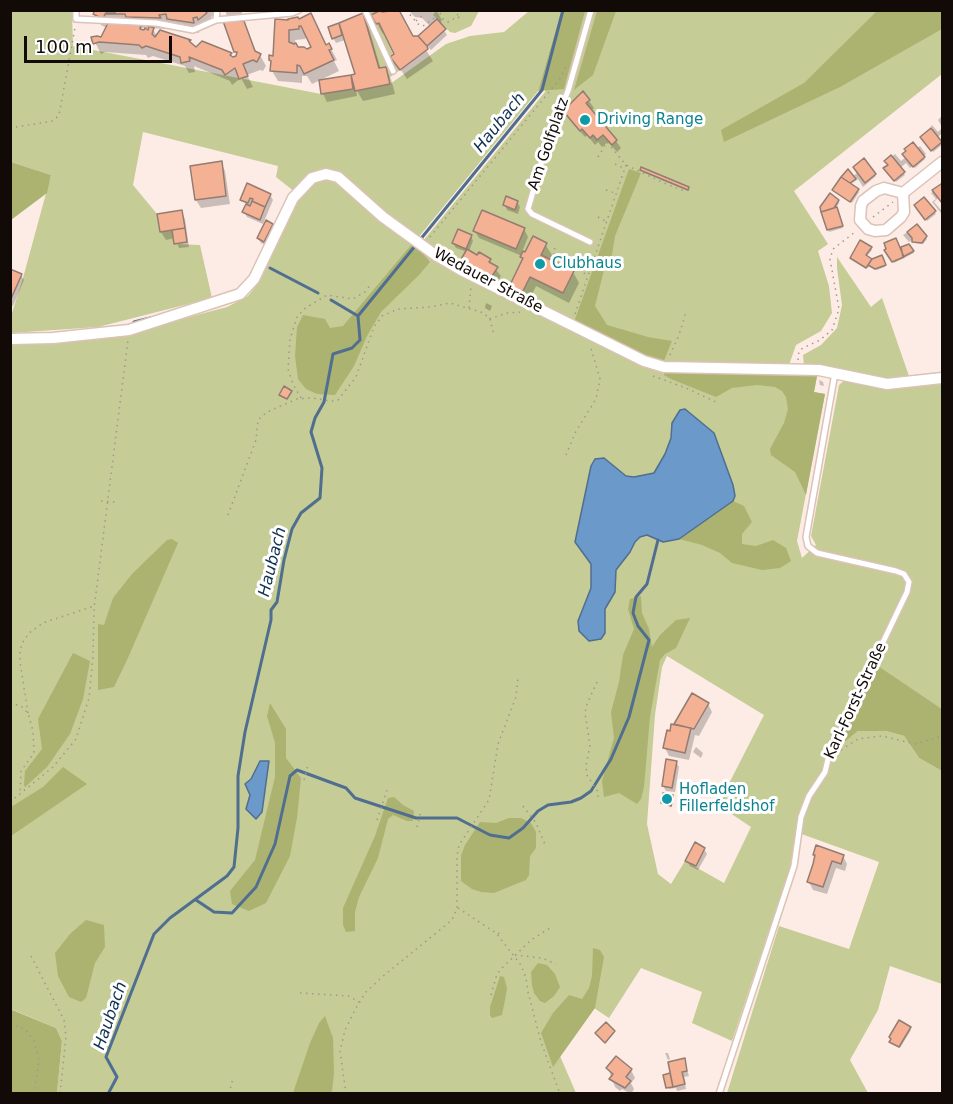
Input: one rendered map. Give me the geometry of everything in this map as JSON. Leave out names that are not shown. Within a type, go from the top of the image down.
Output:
[{"type":"street","points":[[903,193],[942,162]]},
{"type":"street","name":"Wedauer Straße","points":[[10,339],[53,338],[129,330],[240,294],[254,279],[293,198],[312,178],[326,174],[338,177],[383,217],[418,243],[472,276],[644,361],[664,367],[835,373],[887,384],[942,378]]},
{"type":"street","points":[[891,189],[903,193],[904,212],[886,230],[868,229],[860,220],[859,213],[863,201],[876,191],[891,189]]},
{"type":"lane","points":[[76,10],[76,19],[156,23],[193,30],[216,20],[299,10]]},
{"type":"lane","points":[[216,20],[217,10]]},
{"type":"lane","name":"Am Golfplatz","points":[[590,242],[532,214],[528,209],[550,133],[568,91],[591,10]]},
{"type":"lane","points":[[369,12],[393,71]]},
{"type":"lane","name":"Karl-Forst-Straße","points":[[719,1094],[794,866],[801,816],[809,796],[825,772],[829,755],[907,592],[909,582],[904,574],[896,571],[817,553],[808,546],[806,537],[835,373]]},
{"type":"path","points":[[406,10],[416,22],[423,26],[440,12],[443,19],[448,22],[461,10]]},
{"type":"path","points":[[416,22],[423,15]]},
{"type":"path","points":[[457,16],[463,21]]},
{"type":"path","points":[[10,128],[54,121],[59,116],[76,19]]},
{"type":"path","points":[[418,243],[559,80],[570,60]]},
{"type":"path","points":[[598,157],[607,142],[626,165],[687,192]]},
{"type":"path","points":[[615,164],[624,168]]},
{"type":"path","points":[[571,324],[626,165]]},
{"type":"path","points":[[606,190],[616,194]]},
{"type":"path","points":[[598,217],[606,222]]},
{"type":"path","points":[[555,248],[553,253],[588,276]]},
{"type":"path","points":[[798,370],[799,351],[820,340],[832,330],[839,309],[830,259]]},
{"type":"path","points":[[469,309],[472,276]]},
{"type":"path","points":[[301,399],[288,369],[290,339],[297,316],[327,295],[353,299],[365,292],[371,284]]},
{"type":"path","points":[[228,515],[256,440],[258,420],[267,412],[301,399],[338,400],[356,377],[374,327],[382,316],[398,309],[450,303],[484,313],[489,319],[494,335]]},
{"type":"path","points":[[664,367],[679,335],[686,312]]},
{"type":"path","points":[[489,319],[507,313],[528,314]]},
{"type":"path","points":[[10,802],[53,767],[76,739],[89,698],[94,606],[129,330]]},
{"type":"path","points":[[566,455],[575,433],[596,399],[600,379],[589,344],[598,348]]},
{"type":"path","points":[[645,372],[716,402]]},
{"type":"path","points":[[101,501],[116,502]]},
{"type":"path","points":[[20,796],[21,771],[34,753],[20,650],[29,633],[43,623],[94,606]]},
{"type":"path","points":[[346,1094],[340,1051],[345,1030],[359,1003],[366,992],[382,977],[452,920],[457,908],[459,845],[489,800],[498,744],[516,697],[518,677]]},
{"type":"path","points":[[597,682],[586,704],[585,712],[590,745],[586,766],[598,792],[598,798]]},
{"type":"path","points":[[10,703],[21,706],[28,713]]},
{"type":"path","points":[[829,755],[837,753],[858,739],[882,736],[915,744],[937,738],[942,733]]},
{"type":"path","points":[[304,780],[308,765]]},
{"type":"path","points":[[377,820],[387,790]]},
{"type":"path","points":[[523,806],[536,823],[546,847]]},
{"type":"path","points":[[417,827],[421,811]]},
{"type":"path","points":[[457,908],[497,935],[514,955],[526,978],[541,1042],[560,1094]]},
{"type":"path","points":[[492,995],[497,974],[531,940],[550,928]]},
{"type":"path","points":[[497,935],[502,931]]},
{"type":"path","points":[[514,955],[542,958],[556,964]]},
{"type":"path","points":[[30,956],[64,1020],[66,1036],[60,1094]]},
{"type":"path","points":[[300,993],[350,996],[359,1003]]},
{"type":"path","points":[[10,1024],[25,1029],[34,1041],[39,1060],[34,1094]]},
{"type":"path","points":[[229,1094],[233,1078]]},
{"type":"green space","points":[[878,10],[942,11],[942,29],[840,87],[724,142],[721,130],[804,83]]},
{"type":"green space","points":[[11,11],[72,11],[73,46],[321,94],[353,89],[356,91],[390,84],[446,44],[470,36],[504,32],[529,11],[561,11],[538,91],[413,244],[418,247],[545,92],[569,11],[942,11],[942,74],[794,191],[828,244],[818,251],[829,286],[832,313],[821,331],[796,345],[789,365],[665,372],[817,376],[814,392],[825,394],[797,541],[802,558],[816,545],[811,536],[839,385],[845,380],[888,389],[942,382],[942,709],[875,665],[838,746],[858,731],[886,731],[904,736],[919,758],[942,771],[942,984],[890,966],[878,1010],[850,1060],[868,1093],[727,1093],[779,926],[849,949],[879,862],[796,832],[790,868],[732,1041],[692,1023],[702,992],[641,968],[609,1018],[594,1008],[560,1056],[576,1093],[57,1093],[62,1041],[56,1028],[11,1009],[11,345],[96,338],[133,332],[227,307],[248,296],[260,281],[300,196],[276,177],[278,166],[143,132],[133,185],[157,214],[160,232],[172,230],[175,244],[200,245],[212,298],[98,327],[11,333],[11,316],[51,175],[11,162]],"holes":[[[667,656],[764,715],[718,805],[751,827],[724,883],[685,861],[671,884],[658,874],[647,824],[655,715],[662,667]]]},
{"type":"green space","points":[[364,11],[381,11],[372,15],[376,24],[379,23],[400,70],[389,78],[386,67],[379,68]]},
{"type":"green space","points":[[436,11],[479,11],[471,26],[455,33],[450,32],[433,15]]},
{"type":"green space","points":[[561,11],[585,11],[564,89],[538,91]]},
{"type":"green space","points":[[597,11],[616,11],[593,75],[574,90]]},
{"type":"green space","points":[[11,162],[51,175],[47,193],[11,220]]},
{"type":"green space","points":[[629,169],[641,173],[615,236],[612,255],[604,270],[595,306],[607,325],[648,337],[672,341],[663,363],[645,358],[574,322]]},
{"type":"green space","points":[[412,244],[418,247],[430,262],[381,312],[354,366],[335,395],[317,394],[306,389],[298,379],[295,356],[297,327],[303,315],[325,319],[330,328],[343,326]]},
{"type":"green space","points":[[837,257],[871,307],[882,298],[910,379],[890,381],[804,366],[803,355],[821,345],[837,328],[842,305]]},
{"type":"green space","points":[[664,372],[817,376],[814,392],[825,394],[806,495],[795,472],[771,455],[770,449],[784,423],[788,409],[786,397],[782,391],[775,387],[757,385],[732,388],[716,397],[671,379],[664,375]]},
{"type":"green space","points":[[733,501],[744,506],[752,522],[742,534],[742,544],[756,546],[773,540],[786,548],[791,561],[780,568],[762,570],[732,563],[720,553],[679,539]]},
{"type":"green space","points":[[172,539],[178,543],[114,687],[98,690],[98,624],[104,625],[113,598],[132,574],[167,540]]},
{"type":"green space","points":[[641,596],[642,613],[649,629],[652,647],[660,635],[676,620],[690,618],[676,648],[660,660],[650,717],[644,787],[637,804],[619,793],[604,797],[602,781],[614,738],[611,712],[623,655],[634,629],[628,609],[630,599]]},
{"type":"green space","points":[[73,653],[90,661],[83,699],[70,734],[47,767],[25,787],[25,771],[42,749],[38,719]]},
{"type":"green space","points":[[875,664],[942,709],[942,771],[919,758],[904,736],[886,731],[858,731],[837,748]]},
{"type":"green space","points":[[270,703],[286,729],[286,758],[301,778],[297,818],[290,856],[266,903],[249,911],[232,904],[230,891],[255,860],[275,777],[275,743],[267,716]]},
{"type":"green space","points":[[63,767],[87,784],[11,836],[11,807],[43,787]]},
{"type":"green space","points":[[394,797],[414,811],[413,821],[393,815],[388,819],[378,858],[359,897],[355,912],[355,931],[346,932],[343,925],[343,908],[375,836],[388,798]]},
{"type":"green space","points":[[509,818],[521,818],[531,823],[536,832],[536,848],[530,856],[529,875],[526,880],[494,893],[472,889],[461,881],[461,856],[465,845],[480,822],[496,823]]},
{"type":"green space","points":[[86,920],[104,925],[105,947],[95,963],[86,998],[81,1002],[69,997],[58,976],[55,953],[70,934]]},
{"type":"green space","points":[[593,948],[600,950],[604,957],[595,1008],[553,1067],[541,1033],[553,1013],[569,995],[582,999],[589,988]]},
{"type":"green space","points":[[538,963],[547,965],[555,974],[560,987],[545,1003],[540,1001],[534,993],[532,985],[531,972]]},
{"type":"green space","points":[[500,976],[504,977],[507,988],[505,1000],[502,1015],[492,1018],[490,1007]]},
{"type":"green space","points":[[10,1009],[56,1028],[62,1041],[57,1093],[11,1093]]},
{"type":"green space","points":[[325,1016],[333,1038],[332,1091],[329,1093],[293,1093],[310,1043],[319,1023]]},
{"type":"water","points":[[685,409],[714,433],[733,485],[735,496],[733,501],[679,539],[663,542],[647,535],[640,537],[616,570],[615,592],[605,609],[605,633],[601,639],[589,641],[579,631],[578,621],[591,588],[591,564],[575,542],[591,466],[595,459],[604,458],[626,476],[634,477],[654,473],[671,438],[672,423],[680,410]]},
{"type":"water","points":[[260,761],[269,761],[262,812],[256,819],[246,809],[250,795],[245,784],[251,779]]},
{"type":"building","points":[[95,10],[115,13],[115,10],[204,10],[207,13],[198,20],[197,17],[193,18],[194,23],[167,19],[166,14],[159,15],[161,18],[105,14],[103,19],[93,14]]},
{"type":"building","points":[[381,10],[382,12],[399,10],[413,36],[418,36],[428,49],[400,70],[390,57],[394,54],[379,23],[376,24],[371,15]]},
{"type":"building","points":[[311,13],[326,45],[329,43],[332,49],[329,50],[334,60],[304,74],[297,65],[297,73],[270,71],[269,55],[273,56],[275,19],[288,20],[298,17],[299,19]],"holes":[[[301,26],[311,47],[307,49],[289,42],[289,30],[299,29]]]},
{"type":"building","points":[[363,13],[379,68],[386,67],[390,84],[355,91],[351,75],[355,74],[339,23]]},
{"type":"building","points":[[437,19],[446,29],[427,46],[418,36]]},
{"type":"building","points":[[223,21],[244,21],[255,51],[261,54],[257,62],[253,60],[243,64],[248,76],[239,79],[235,68],[225,75],[222,70],[189,57],[190,61],[181,63],[180,57],[146,46],[142,48],[139,45],[99,42],[93,44],[91,37],[101,37],[108,23],[141,25],[140,29],[144,30],[145,28],[148,30],[149,26],[154,28],[152,34],[155,37],[160,30],[191,40],[189,41],[196,47],[202,41],[232,53],[230,55],[233,57],[237,52],[234,52]]},
{"type":"building","points":[[339,23],[342,35],[332,39],[328,27]]},
{"type":"building","points":[[351,75],[353,89],[321,94],[319,80]]},
{"type":"building","name":"Driving Range","points":[[583,91],[590,100],[586,103],[617,140],[612,145],[603,135],[597,140],[593,135],[590,138],[582,129],[580,131],[563,111]]},
{"type":"building","points":[[931,128],[942,142],[931,151],[920,137]]},
{"type":"building","points":[[913,142],[925,157],[913,167],[902,154],[906,151],[904,149]]},
{"type":"building","points":[[891,155],[905,172],[894,181],[883,168],[888,165],[884,161]]},
{"type":"building","points":[[864,158],[876,174],[865,183],[853,167]]},
{"type":"building","points":[[222,161],[226,196],[195,200],[190,166]]},
{"type":"building","points":[[641,167],[689,187],[688,190],[640,170]]},
{"type":"building","points":[[848,169],[856,179],[850,183],[841,177]]},
{"type":"building","points":[[841,177],[859,189],[850,202],[832,190]]},
{"type":"building","points":[[247,183],[271,194],[265,207],[250,198],[248,203],[240,200]]},
{"type":"building","points":[[941,184],[942,186],[942,203],[932,190]]},
{"type":"building","points":[[830,193],[839,200],[834,208],[821,212],[820,207]]},
{"type":"building","points":[[506,196],[518,201],[515,210],[503,205]]},
{"type":"building","points":[[924,197],[936,211],[925,220],[914,205]]},
{"type":"building","points":[[252,201],[265,207],[260,220],[242,212],[246,204],[250,206]]},
{"type":"building","points":[[837,207],[843,226],[827,230],[821,212]]},
{"type":"building","points":[[182,210],[185,228],[160,232],[157,214]]},
{"type":"building","points":[[482,210],[525,228],[516,249],[473,231]]},
{"type":"building","points":[[266,220],[273,224],[264,242],[257,238]]},
{"type":"building","points":[[917,224],[927,236],[922,243],[912,242],[907,232]]},
{"type":"building","points":[[185,228],[187,242],[174,244],[172,230]]},
{"type":"building","points":[[458,229],[472,235],[466,249],[452,243]]},
{"type":"building","name":"Clubhaus","points":[[533,236],[547,243],[541,255],[574,271],[563,293],[530,277],[522,293],[509,287],[523,258],[520,257]]},
{"type":"building","points":[[896,238],[904,257],[892,262],[884,250],[886,249],[884,243]]},
{"type":"building","points":[[860,240],[872,247],[866,255],[872,259],[866,268],[850,258]]},
{"type":"building","points":[[909,244],[914,251],[903,257],[901,247]]},
{"type":"building","points":[[467,249],[477,255],[479,252],[491,259],[489,262],[498,267],[490,279],[460,261]]},
{"type":"building","points":[[882,255],[886,265],[875,269],[868,265],[872,259]]},
{"type":"building","points":[[10,269],[22,274],[10,301]]},
{"type":"building","points":[[284,386],[292,391],[287,399],[279,395]]},
{"type":"building","points":[[692,693],[709,703],[694,729],[674,724]]},
{"type":"building","points":[[671,724],[691,728],[685,753],[663,748],[667,730],[670,731]]},
{"type":"building","points":[[666,759],[677,761],[672,788],[662,786]]},
{"type":"building","name":"Hofladen Fillerfeldshof","points":[[663,793],[673,795],[671,806],[661,803]]},
{"type":"building","points":[[695,842],[705,848],[696,866],[685,861]]},
{"type":"building","points":[[816,845],[844,855],[841,864],[832,861],[823,887],[807,882]]},
{"type":"building","points":[[899,1020],[911,1027],[899,1047],[889,1042],[891,1039],[889,1037]]},
{"type":"building","points":[[606,1022],[615,1031],[605,1043],[595,1033]]},
{"type":"building","points":[[616,1056],[632,1069],[626,1077],[631,1081],[625,1088],[609,1079],[613,1074],[606,1068]]},
{"type":"building","points":[[685,1058],[687,1071],[682,1072],[685,1084],[673,1087],[668,1062]]},
{"type":"building","points":[[670,1073],[673,1087],[666,1088],[663,1075]]},
{"type":"waterway","name":"Haubach","points":[[108,1094],[117,1077],[106,1057],[154,934],[170,918],[227,876],[234,867],[238,828],[238,776],[245,732],[271,620],[271,610],[277,602],[292,529],[301,513],[320,498],[322,468],[311,432],[315,418],[324,402],[333,354],[352,348],[360,340],[358,316],[542,90],[563,10]]},
{"type":"waterway","points":[[270,268],[318,293]]},
{"type":"waterway","points":[[331,300],[358,316]]},
{"type":"waterway","points":[[134,322],[150,318]]},
{"type":"waterway","points":[[196,900],[214,912],[232,913],[256,887],[275,844],[290,776],[297,770],[346,788],[355,798],[416,818],[457,818],[490,835],[509,838],[523,828],[538,811],[548,805],[571,802],[591,791],[611,759],[629,717],[649,640],[638,626],[633,613],[636,597],[647,584],[658,540]]},
{"type":"place","name":"Driving Range","points":[[585,120]]},
{"type":"place","name":"Clubhaus","points":[[540,264]]},
{"type":"place","name":"Hofladen Fillerfeldshof","points":[[667,799]]}]
